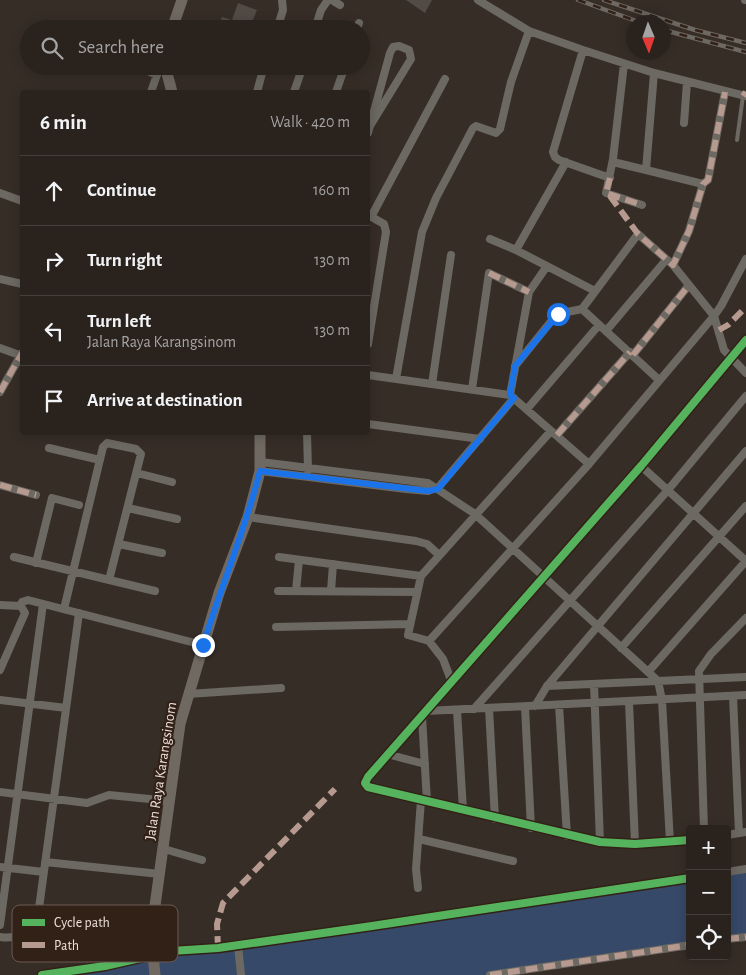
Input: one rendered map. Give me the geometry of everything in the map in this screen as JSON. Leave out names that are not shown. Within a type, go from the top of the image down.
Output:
[{"type":"street","points":[[175,20],[182,0]]},
{"type":"street","points":[[280,20],[283,10],[282,0]]},
{"type":"street","points":[[318,20],[321,10],[330,0],[340,5]]},
{"type":"street","points":[[478,0],[529,31],[624,64],[744,96]]},
{"type":"street","points":[[396,379],[420,240],[429,213],[473,128],[476,126],[496,133],[500,129],[511,82],[529,31]]},
{"type":"street","points":[[370,125],[393,47],[399,46],[408,50],[411,59],[370,127]]},
{"type":"street","points":[[583,50],[553,152],[555,157],[610,178]]},
{"type":"street","points":[[624,64],[613,162],[606,193],[642,205]]},
{"type":"street","points":[[646,170],[654,73]]},
{"type":"street","points":[[152,90],[157,75]]},
{"type":"street","points":[[168,75],[172,90]]},
{"type":"street","points":[[258,90],[262,75]]},
{"type":"street","points":[[295,90],[300,75]]},
{"type":"street","points":[[337,90],[342,75]]},
{"type":"street","points":[[370,332],[386,232],[384,224],[370,216],[445,79]]},
{"type":"street","points":[[684,123],[687,82]]},
{"type":"street","points":[[380,89],[389,94]]},
{"type":"street","points":[[673,265],[689,231],[703,184],[708,180],[725,92]]},
{"type":"street","points":[[516,250],[566,162]]},
{"type":"street","points":[[613,162],[703,184]]},
{"type":"street","points":[[0,193],[20,200]]},
{"type":"street","points":[[515,366],[558,314],[582,309],[638,234],[673,265],[714,316],[724,350],[746,373]]},
{"type":"street","points":[[490,239],[516,250],[595,291]]},
{"type":"street","points":[[432,384],[451,255]]},
{"type":"street","points":[[430,641],[589,464],[714,316],[722,306],[746,259]]},
{"type":"street","points":[[606,331],[666,260]]},
{"type":"street","points":[[260,467],[308,476],[428,491],[436,489],[480,438],[512,396],[515,366],[529,292],[547,266]]},
{"type":"street","points":[[472,390],[489,273],[529,292]]},
{"type":"street","points":[[0,279],[20,284]]},
{"type":"street","points":[[451,680],[443,659],[430,641],[408,635],[421,576],[475,514],[632,354],[689,284]]},
{"type":"street","points":[[582,309],[659,380]]},
{"type":"street","points":[[527,409],[599,325]]},
{"type":"street","points":[[686,840],[635,844],[600,842],[566,836],[367,786],[368,777],[451,680],[641,466],[746,340]]},
{"type":"street","points":[[0,348],[20,354]]},
{"type":"street","points":[[0,392],[20,358]]},
{"type":"street","points":[[370,375],[512,396],[589,464]]},
{"type":"street","points":[[474,709],[668,490],[746,396]]},
{"type":"street","points":[[370,424],[480,438]]},
{"type":"street","name":"Jalan Raya Karangsinom","points":[[155,905],[180,724],[219,593],[248,517],[260,467],[260,435]]},
{"type":"street","points":[[307,435],[308,476]]},
{"type":"street","points":[[64,609],[103,447],[107,443],[136,448],[141,454],[109,580]]},
{"type":"street","points":[[49,448],[100,460]]},
{"type":"street","points":[[535,706],[547,686],[746,451]]},
{"type":"street","points":[[641,466],[746,561],[648,672]]},
{"type":"street","points":[[260,467],[308,468],[428,483],[475,514],[658,681],[662,700],[670,842]]},
{"type":"street","points":[[137,473],[172,482]]},
{"type":"street","points":[[0,485],[36,495]]},
{"type":"street","points":[[36,563],[52,498],[79,505]]},
{"type":"street","points":[[621,648],[746,506]]},
{"type":"street","points":[[128,508],[177,519]]},
{"type":"street","points":[[248,517],[416,541],[426,544],[439,555]]},
{"type":"street","points":[[119,544],[162,554]]},
{"type":"street","points":[[14,557],[155,591]]},
{"type":"street","points":[[279,558],[421,576]]},
{"type":"street","points":[[296,591],[299,560]]},
{"type":"street","points":[[331,591],[333,564]]},
{"type":"street","points":[[278,591],[417,592]]},
{"type":"street","points":[[0,670],[23,610],[22,602],[28,600],[203,645]]},
{"type":"street","points":[[0,925],[4,868],[19,794],[44,604]]},
{"type":"street","points":[[0,605],[23,610],[41,618]]},
{"type":"street","points":[[38,905],[79,613]]},
{"type":"street","points":[[704,825],[698,680],[702,665],[746,618]]},
{"type":"street","points":[[276,627],[410,624]]},
{"type":"street","points":[[547,686],[746,678]]},
{"type":"street","points":[[594,684],[600,842]]},
{"type":"street","points":[[188,694],[281,688]]},
{"type":"street","points":[[733,696],[742,832]]},
{"type":"street","points":[[424,713],[490,708],[746,696]]},
{"type":"street","points":[[0,700],[30,702],[66,708]]},
{"type":"street","points":[[629,702],[635,844]]},
{"type":"street","points":[[559,705],[566,836]]},
{"type":"street","points":[[525,707],[531,828]]},
{"type":"street","points":[[490,708],[495,819]]},
{"type":"street","points":[[457,710],[463,810]]},
{"type":"street","points":[[418,888],[416,872],[424,801],[424,713]]},
{"type":"street","points":[[388,754],[425,764]]},
{"type":"street","points":[[0,792],[87,803],[109,794],[170,801]]},
{"type":"street","points":[[419,839],[514,861]]},
{"type":"street","points":[[164,849],[202,860]]},
{"type":"street","points":[[45,862],[160,874]]},
{"type":"street","points":[[4,868],[44,872]]},
{"type":"street","points":[[731,871],[746,869]]},
{"type":"street","points":[[178,954],[238,948],[686,879]]},
{"type":"street","points":[[731,938],[746,936]]},
{"type":"street","points":[[490,975],[686,946]]},
{"type":"street","points":[[238,948],[241,975]]},
{"type":"street","points":[[42,975],[126,962]]},
{"type":"street","name":"Jalan Raya Karangsinom","points":[[154,962],[156,975]]},
{"type":"lane","points":[[737,140],[744,96]]},
{"type":"water","points":[[746,868],[746,937],[731,939],[731,870]]},
{"type":"water","points":[[686,878],[686,946],[490,975],[42,975],[128,962],[178,962],[178,954]]},
{"type":"building","points":[[406,0],[432,0],[425,13]]},
{"type":"building","points":[[238,3],[257,10],[253,20],[232,20]]},
{"type":"building","points":[[222,17],[232,20],[221,20]]},
{"type":"railway","points":[[578,0],[626,17]]},
{"type":"railway","points":[[604,0],[695,30],[746,43]]},
{"type":"railway","points":[[671,32],[746,52]]},
{"type":"marked path","points":[[610,196],[638,234],[673,265],[689,231],[703,184],[708,180],[725,92]]},
{"type":"marked path","points":[[743,96],[746,92]]},
{"type":"marked path","points":[[610,178],[606,193],[642,205]]},
{"type":"marked path","points":[[489,273],[529,292]]},
{"type":"marked path","points":[[633,355],[689,285]]},
{"type":"marked path","points":[[719,330],[728,325],[746,307]]},
{"type":"marked path","points":[[557,435],[630,352]]},
{"type":"marked path","points":[[0,392],[20,357]]},
{"type":"marked path","points":[[0,485],[36,495]]},
{"type":"marked path","points":[[218,948],[217,924],[223,903],[335,789]]},
{"type":"marked path","points":[[731,939],[746,937]]},
{"type":"marked path","points":[[490,975],[686,946]]},
{"type":"cycle path","points":[[686,840],[635,844],[600,842],[368,787],[365,783],[368,777],[641,466],[746,340]]},
{"type":"cycle path","points":[[178,951],[218,948],[686,879]]},
{"type":"cycle path","points":[[42,975],[123,962]]},
{"type":"route","points":[[203,645],[219,593],[248,517],[260,471],[406,489],[428,491],[434,488],[438,489],[514,398],[510,395],[515,366],[549,322],[558,314]]}]
